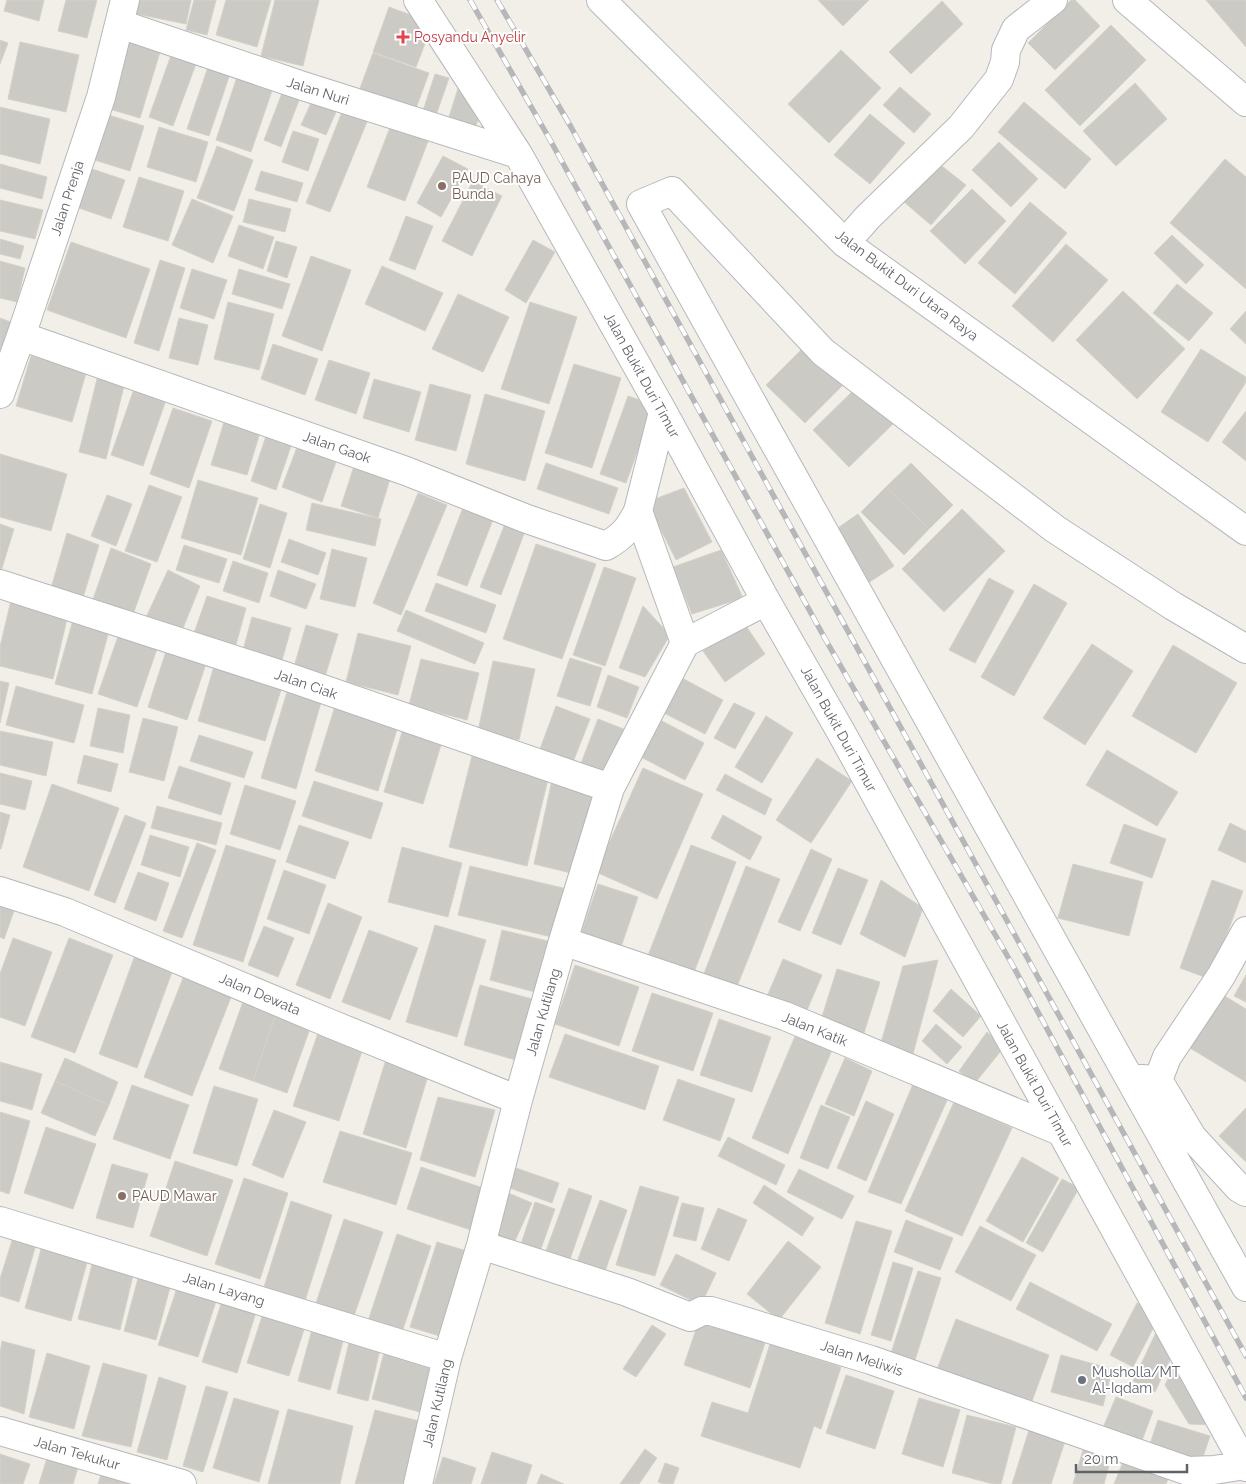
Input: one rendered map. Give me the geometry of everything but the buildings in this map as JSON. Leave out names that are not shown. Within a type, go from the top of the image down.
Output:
[{"type":"street","name":"Jalan Bukit Duri Timur","points":[[418,0],[518,154],[663,412],[766,601],[841,732],[1246,1466]]},
{"type":"street","name":"Jalan Bukit Duri Utara Raya","points":[[601,0],[845,243],[1246,531]]},
{"type":"street","points":[[845,243],[868,217],[961,127],[999,79],[1006,62],[1006,50],[1016,29],[1053,0]]},
{"type":"street","points":[[1127,0],[1246,102]]},
{"type":"street","name":"Jalan Nuri","points":[[122,12],[303,86],[518,154]]},
{"type":"street","name":"Jalan Prenja","points":[[0,394],[101,97],[122,12]]},
{"type":"street","points":[[1246,648],[1173,606],[1055,529],[823,352],[672,191],[641,204],[1246,1287]]},
{"type":"street","name":"Jalan Gaok","points":[[21,336],[396,468],[527,519],[606,546],[619,538],[630,527],[638,511],[663,412]]},
{"type":"street","points":[[638,511],[685,643],[766,601]]},
{"type":"street","name":"Jalan Ciak","points":[[0,584],[285,676],[610,788]]},
{"type":"street","name":"Jalan Kutilang","points":[[418,1484],[447,1358],[481,1245],[518,1100],[563,941],[610,788],[685,643]]},
{"type":"street","name":"Jalan Dewata","points":[[0,891],[65,912],[518,1100]]},
{"type":"street","points":[[1158,1080],[1167,1057],[1220,976],[1246,931]]},
{"type":"street","name":"Jalan Katik","points":[[563,941],[785,1016],[1062,1132]]},
{"type":"street","points":[[1129,1078],[1158,1080]]},
{"type":"street","points":[[1158,1080],[1192,1137],[1239,1188],[1246,1192]]},
{"type":"street","name":"Jalan Layang","points":[[0,1221],[447,1358]]},
{"type":"street","name":"Jalan Meliwis","points":[[481,1245],[626,1292],[690,1317],[702,1311],[711,1311],[871,1360],[1188,1471],[1246,1466]]},
{"type":"street","name":"Jalan Tekukur","points":[[0,1431],[182,1484]]},
{"type":"railway","points":[[470,0],[549,138],[828,644],[1012,964],[1246,1398]]},
{"type":"railway","points":[[497,0],[571,127],[1246,1356]]},
{"type":"place","name":"Posyandu Anyelir","points":[[403,37]]},
{"type":"place","name":"PAUD Cahaya Bunda","points":[[442,186]]},
{"type":"place","name":"PAUD Mawar","points":[[122,1196]]},
{"type":"place","name":"Musholla/MT Al-Iqdam","points":[[1082,1380]]}]
